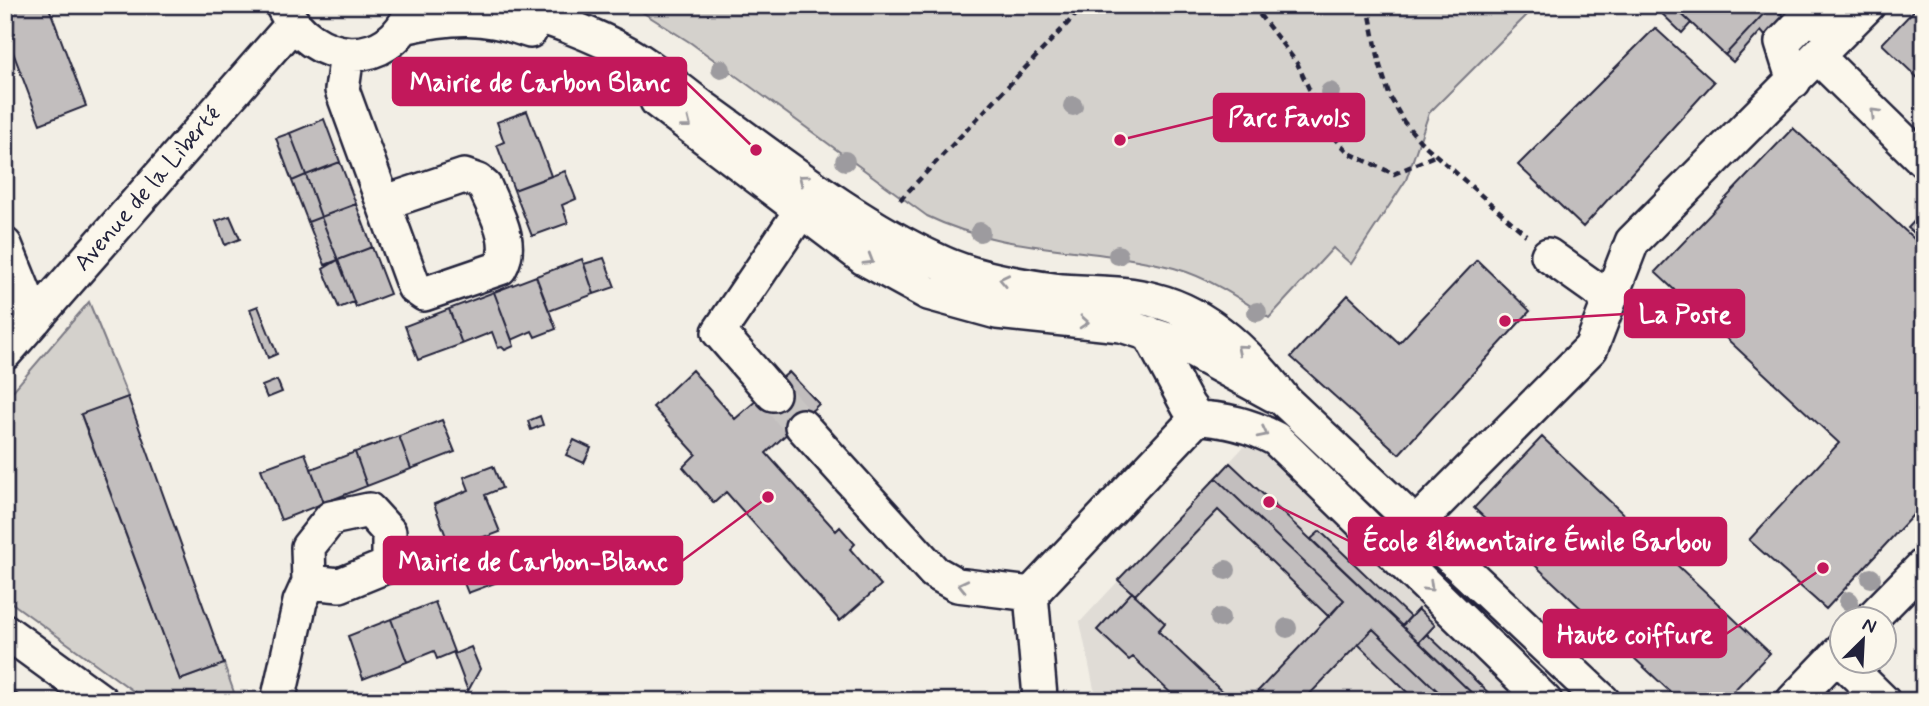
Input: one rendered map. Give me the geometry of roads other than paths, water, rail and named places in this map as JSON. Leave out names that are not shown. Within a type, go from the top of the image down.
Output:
[{"type":"street","points":[[507,5],[572,26],[631,55],[817,189],[880,231],[939,262],[1000,280],[1054,290],[1116,293],[1155,300],[1188,313],[1253,360],[1285,401],[1603,701]]},
{"type":"street","points":[[287,15],[307,40],[326,50],[347,54],[368,51],[387,42],[408,16],[500,20],[567,45],[622,74],[864,258],[928,293],[997,312],[1121,325],[1149,333],[1178,343],[1285,401]]},
{"type":"street","name":"Avenue de la Liberté","points":[[5,353],[287,15]]},
{"type":"street","points":[[1416,524],[1591,348],[1632,242],[1858,16]]},
{"type":"street","points":[[1794,81],[1782,43],[1804,20],[1858,16]]},
{"type":"street","points":[[347,54],[342,90],[383,203]]},
{"type":"street","points":[[1818,57],[1924,161]]},
{"type":"street","points":[[773,394],[719,332],[801,211]]},
{"type":"street","points":[[5,245],[34,319]]},
{"type":"street","points":[[1548,255],[1610,299]]},
{"type":"street","points":[[1149,333],[1197,418]]},
{"type":"street","points":[[1037,699],[1031,594],[1197,418],[1222,419],[1254,428],[1276,439],[1545,701]]},
{"type":"street","points":[[802,426],[934,572],[957,585],[1031,594]]},
{"type":"street","points":[[1886,604],[1924,565]]},
{"type":"street","points":[[278,701],[300,602],[309,582]]},
{"type":"street","points":[[5,631],[102,701]]},
{"type":"street","points":[[1793,701],[1828,664]]},
{"type":"street","points":[[1858,674],[1883,701]]},
{"type":"tunnel","points":[[773,394],[802,426]]},
{"type":"place","name":"Parc Favols","points":[[1120,140]]},
{"type":"place","name":"Mairie de Carbon Blanc","points":[[756,150]]},
{"type":"place","name":"La Poste","points":[[1505,321]]},
{"type":"place","name":"Mairie de Carbon-Blanc","points":[[768,497]]},
{"type":"place","name":"École élémentaire Émile Barbou","points":[[1269,502]]},
{"type":"place","name":"Haute coiffure","points":[[1823,568]]}]
